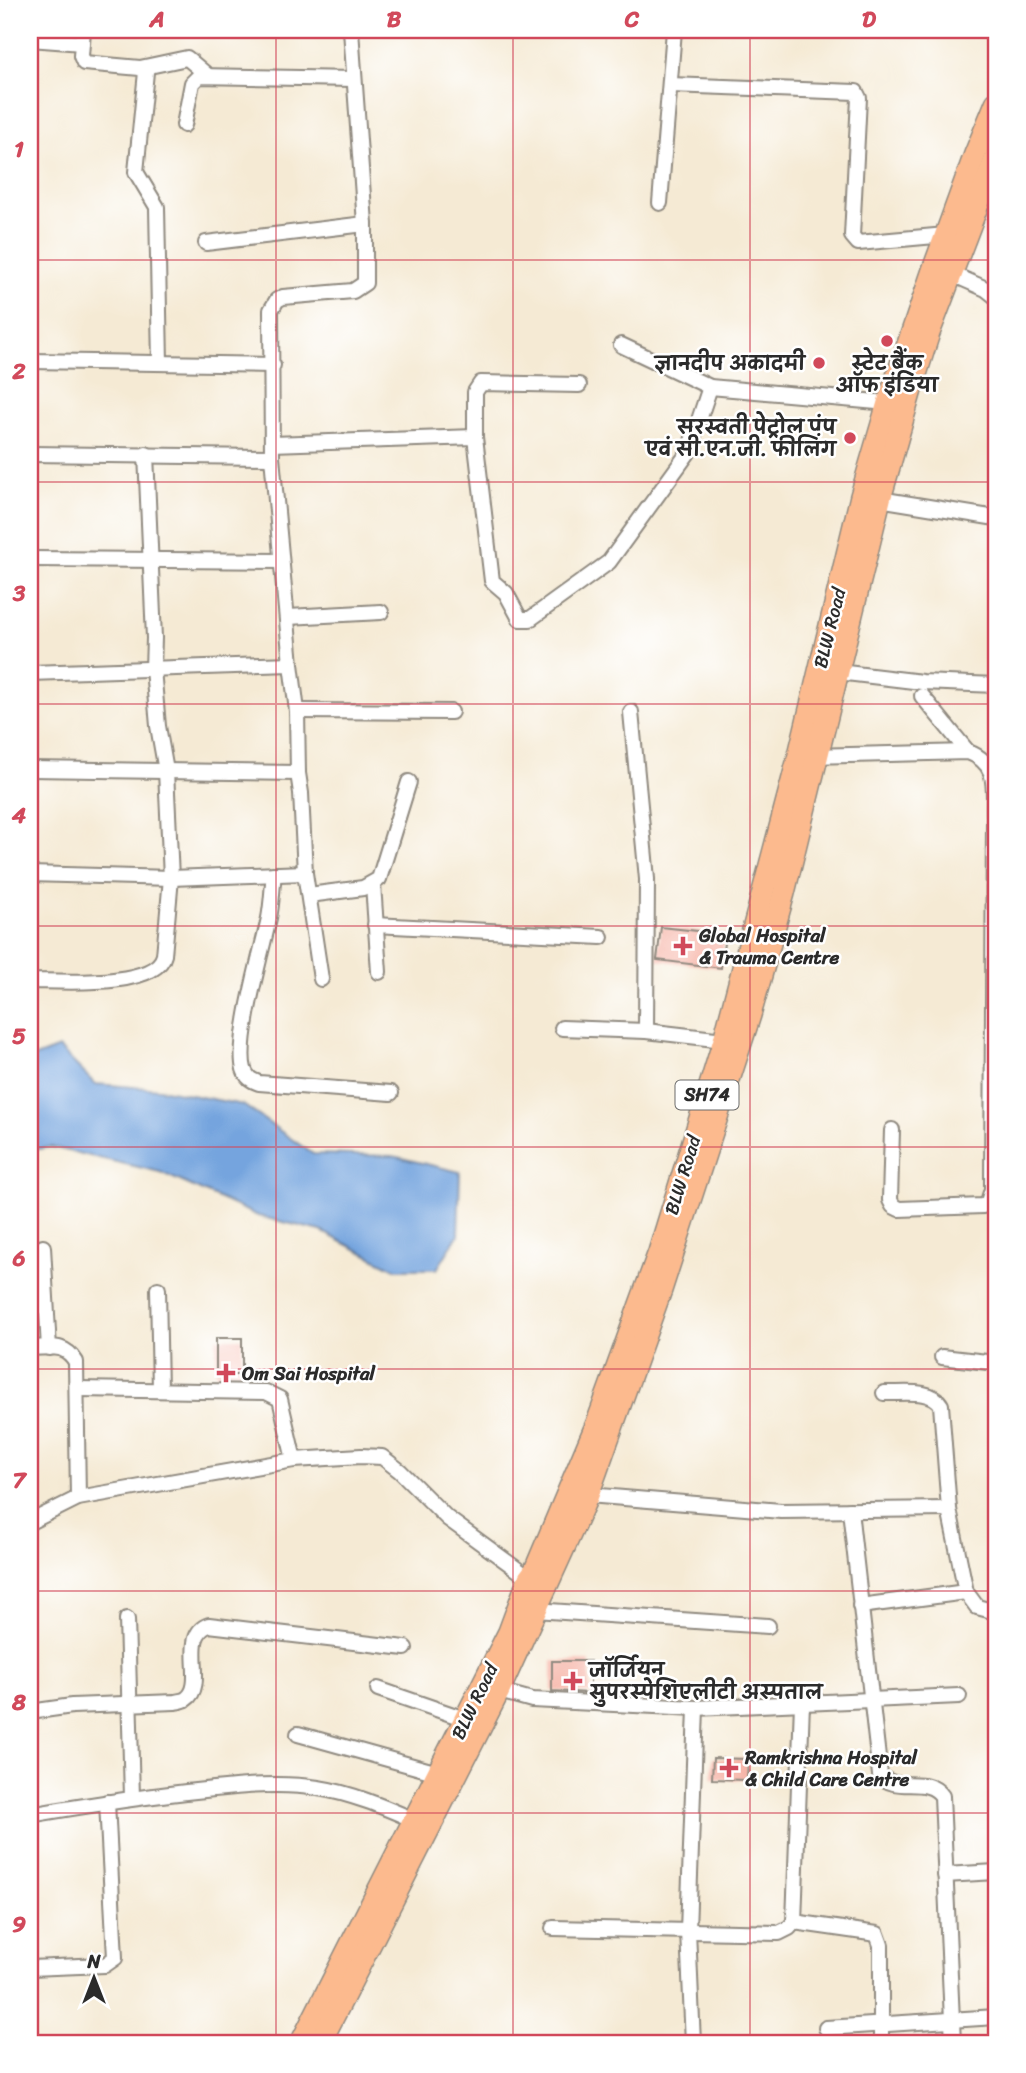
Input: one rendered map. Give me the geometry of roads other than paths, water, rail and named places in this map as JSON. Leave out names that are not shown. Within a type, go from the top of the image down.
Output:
[{"type":"main road","name":"BLW Road","points":[[300,2043],[414,1821],[435,1799],[438,1773],[465,1719],[513,1641],[528,1578],[536,1570],[570,1511],[597,1423],[659,1252],[808,755],[871,497],[888,403],[942,270],[946,235],[991,156],[996,103]]},
{"type":"main road","name":"SH74","points":[[320,2043],[435,1799],[499,1691],[513,1641],[536,1610],[570,1511],[588,1495],[662,1290],[750,1016],[785,893],[808,755],[838,671],[871,497],[911,390],[942,270],[991,156]]},
{"type":"street","points":[[321,979],[305,873],[298,773],[298,711],[291,664],[272,451],[273,305],[283,297],[353,291],[365,283],[365,225],[351,30]]},
{"type":"street","points":[[660,203],[674,30]]},
{"type":"street","points":[[30,39],[83,36],[81,56],[84,63],[139,68],[187,58],[207,75]]},
{"type":"street","points":[[139,68],[146,72],[136,172],[157,207],[160,363]]},
{"type":"street","points":[[184,125],[192,83],[199,76],[354,79]]},
{"type":"street","points":[[670,85],[856,92],[859,98],[852,236],[854,241],[858,243],[946,235]]},
{"type":"street","points":[[206,243],[365,225]]},
{"type":"street","points":[[942,270],[986,289],[996,297]]},
{"type":"street","points":[[621,345],[710,387],[888,403]]},
{"type":"street","points":[[30,361],[273,365]]},
{"type":"street","points":[[579,385],[481,383],[475,392],[475,438],[492,581],[506,593],[520,619],[530,619],[609,562],[688,453],[710,387]]},
{"type":"street","points":[[30,454],[272,451],[475,438]]},
{"type":"street","points":[[30,981],[85,982],[138,976],[157,968],[164,955],[170,878],[166,771],[158,726],[153,669],[152,561],[146,454]]},
{"type":"street","points":[[871,497],[996,517]]},
{"type":"street","points":[[30,559],[281,561]]},
{"type":"street","points":[[288,617],[381,612]]},
{"type":"street","points":[[30,673],[291,664]]},
{"type":"street","points":[[838,671],[922,682],[996,685]]},
{"type":"street","points":[[922,696],[968,752]]},
{"type":"street","points":[[298,711],[451,712]]},
{"type":"street","points":[[631,712],[647,879],[646,1031]]},
{"type":"street","points":[[808,755],[968,752],[980,757],[988,764],[992,773],[995,816],[995,988],[992,1189],[988,1202],[983,1206],[899,1209],[893,1206],[890,1200],[892,1130]]},
{"type":"street","points":[[30,769],[298,773]]},
{"type":"street","points":[[309,895],[363,888],[379,879],[410,782]]},
{"type":"street","points":[[30,874],[170,878],[305,873]]},
{"type":"street","points":[[274,874],[270,913],[248,1011],[243,1056],[249,1079],[259,1083],[391,1093]]},
{"type":"street","points":[[373,884],[379,972]]},
{"type":"street","points":[[376,925],[601,937]]},
{"type":"street","points":[[562,1028],[646,1031],[724,1040]]},
{"type":"street","points":[[43,1247],[49,1348]]},
{"type":"street","points":[[158,1289],[160,1390]]},
{"type":"street","points":[[30,1348],[60,1348],[70,1352],[76,1362],[78,1499]]},
{"type":"street","points":[[942,1357],[996,1363]]},
{"type":"street","points":[[78,1389],[265,1392],[280,1399],[293,1460]]},
{"type":"street","points":[[884,1393],[931,1395],[938,1399],[941,1405],[948,1509],[966,1592],[977,1607],[996,1612]]},
{"type":"street","points":[[30,1522],[78,1499],[293,1460],[382,1457],[400,1471],[447,1518],[528,1578]]},
{"type":"street","points":[[588,1495],[781,1511],[948,1509]]},
{"type":"street","points":[[850,1510],[880,1775],[885,1781],[893,1783],[929,1785],[942,1796],[953,2043]]},
{"type":"street","points":[[860,1606],[966,1592]]},
{"type":"street","points":[[536,1610],[768,1626]]},
{"type":"street","points":[[127,1619],[132,1797]]},
{"type":"street","points":[[30,1712],[186,1699],[193,1689],[196,1636],[203,1627],[209,1625],[405,1648]]},
{"type":"street","points":[[378,1689],[465,1719]]},
{"type":"street","points":[[499,1691],[532,1700],[696,1708],[959,1696]]},
{"type":"street","points":[[553,1928],[779,1933],[789,1928],[794,1922],[802,1703]]},
{"type":"street","points":[[693,2043],[688,1931],[696,1708]]},
{"type":"street","points":[[299,1734],[438,1773]]},
{"type":"street","points":[[30,1815],[132,1797],[286,1784],[351,1796],[388,1808],[414,1821]]},
{"type":"street","points":[[30,1968],[105,1965],[115,1958],[107,1801]]},
{"type":"street","points":[[945,1875],[996,1872]]},
{"type":"street","points":[[794,1922],[877,1934],[881,1945],[881,2043]]},
{"type":"street","points":[[826,2028],[996,2017]]},
{"type":"water","points":[[59,1048],[95,1084],[160,1089],[243,1105],[313,1154],[393,1156],[460,1172],[458,1235],[437,1269],[395,1269],[321,1231],[258,1216],[160,1172],[51,1147],[30,1150],[30,1059]]},
{"type":"place","name":"स्टेट बैंक ऑफ इंडिया","points":[[887,341]]},
{"type":"place","name":"ज्ञानदीप अकादमी","points":[[819,363]]},
{"type":"place","name":"सरस्वती पेट्रोल पंप एवं सी.एन.जी. फीलिंग","points":[[850,438]]},
{"type":"place","name":"Global Hospital & Trauma Centre","points":[[683,946]]},
{"type":"place","name":"Om Sai Hospital","points":[[226,1373]]},
{"type":"place","name":"जाॅर्जियन सुपरस्पेशिएलीटी अस्पताल","points":[[573,1681]]},
{"type":"place","name":"Ramkrishna Hospital & Child Care Centre","points":[[729,1768]]}]
